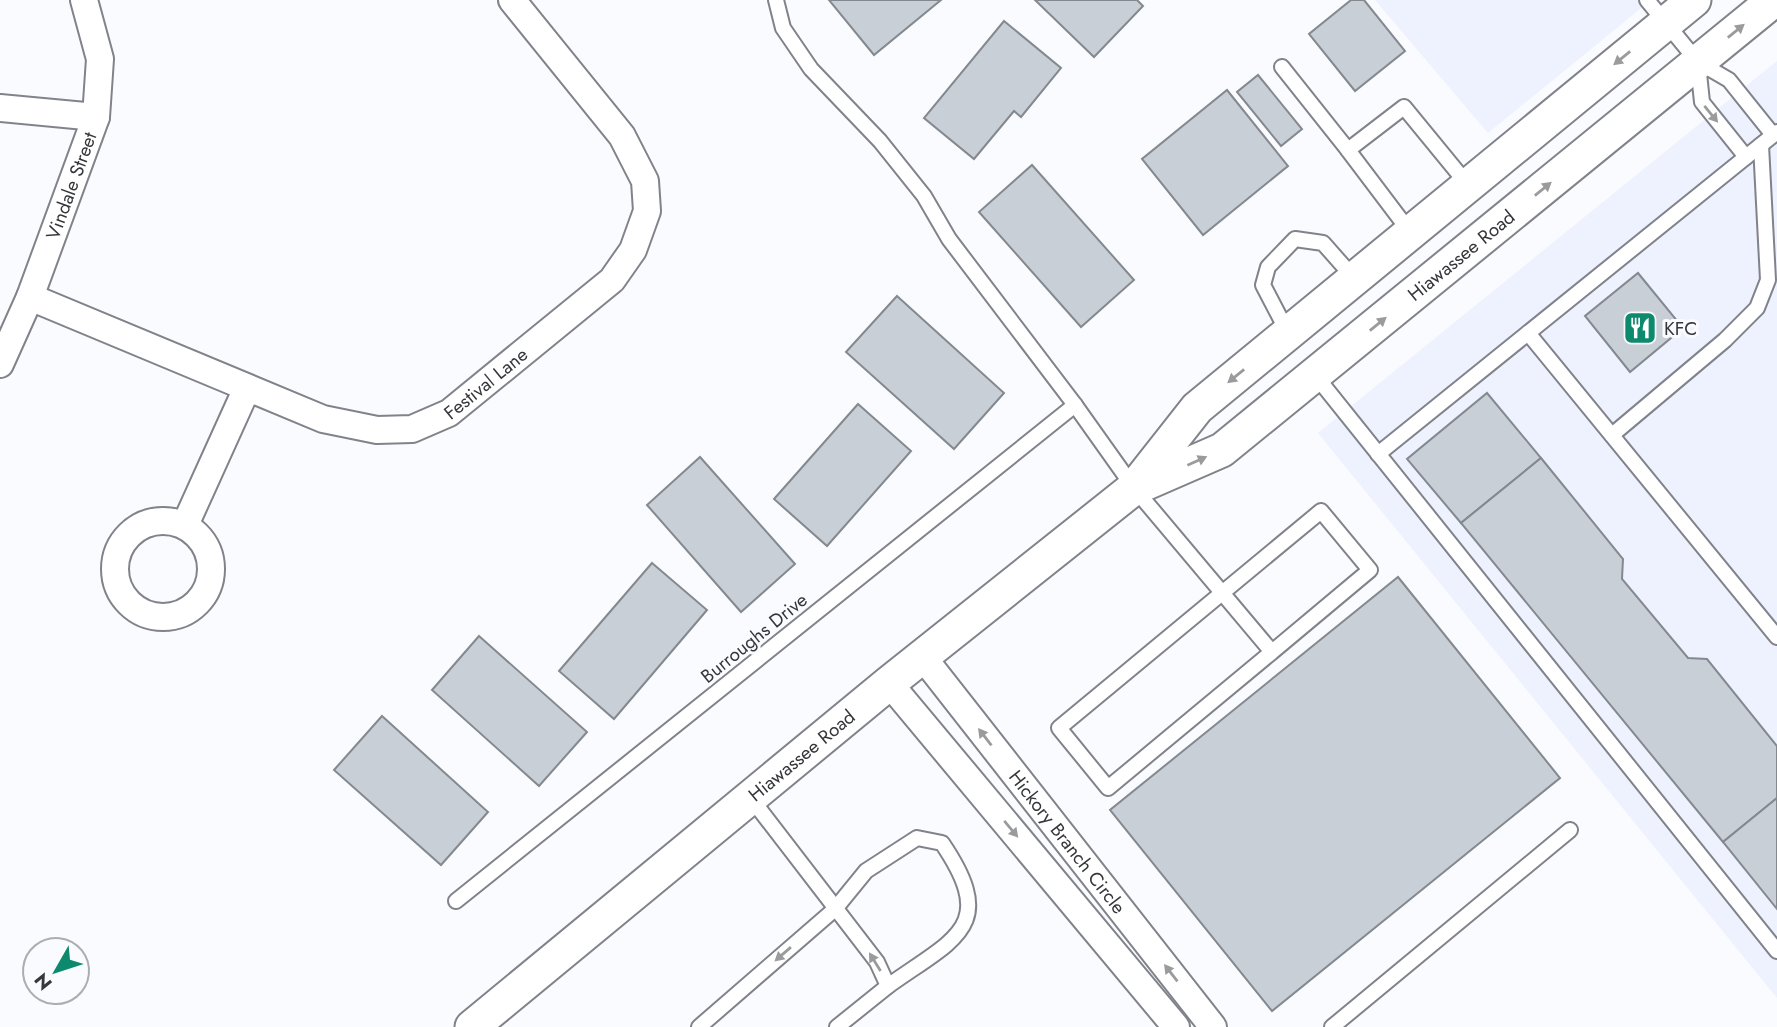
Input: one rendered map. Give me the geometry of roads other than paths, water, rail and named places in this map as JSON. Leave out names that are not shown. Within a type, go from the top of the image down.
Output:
[{"type":"street","name":"Vindale Street","points":[[0,364],[30,297],[96,117],[100,59],[84,0]]},
{"type":"street","name":"Festival Lane","points":[[30,297],[323,419],[377,430],[412,429],[449,413],[612,280],[633,250],[647,211],[645,181],[622,136],[512,0]]},
{"type":"street","name":"Hiawassee Road","points":[[472,1027],[922,656],[1134,488],[1197,408],[1468,185],[1656,11],[1694,0]]},
{"type":"street","name":"Hiawassee Road","points":[[1134,488],[1222,450],[1774,0]]},
{"type":"street","points":[[0,108],[96,117]]},
{"type":"street","points":[[185,525],[247,388]]},
{"type":"street","name":"Hickory Branch Circle","points":[[922,656],[1213,1027]]},
{"type":"street","name":"Hickory Branch Circle","points":[[889,683],[1176,1027]]},
{"type":"lane","points":[[776,0],[783,28],[811,69],[880,141],[924,196],[949,239],[1075,405],[1134,488],[1272,652]]},
{"type":"lane","points":[[1378,454],[1775,134],[1729,80],[1698,62],[1656,11]]},
{"type":"lane","points":[[1698,62],[1702,102],[1746,158]]},
{"type":"lane","points":[[1282,67],[1410,232]]},
{"type":"lane","points":[[1348,150],[1404,107],[1468,185]]},
{"type":"lane","points":[[1612,435],[1725,340],[1757,308],[1768,280],[1761,145]]},
{"type":"lane","points":[[1288,333],[1263,285],[1269,267],[1295,239],[1323,243],[1354,278]]},
{"type":"lane","points":[[1528,333],[1777,637]]},
{"type":"lane","points":[[1315,375],[1777,951]]},
{"type":"lane","name":"Burroughs Drive","points":[[456,901],[1075,405]]},
{"type":"lane","points":[[1321,512],[1370,570],[1272,652],[1108,789],[1059,728],[1321,512]]},
{"type":"lane","points":[[750,797],[877,962],[888,986]]},
{"type":"lane","points":[[1332,1027],[1570,830]]},
{"type":"lane","points":[[699,1027],[835,909],[866,871],[917,838],[942,842],[958,866],[969,893],[969,915],[954,939],[888,986],[837,1027]]},
{"type":"place","name":"KFC","points":[[1640,328]]}]
